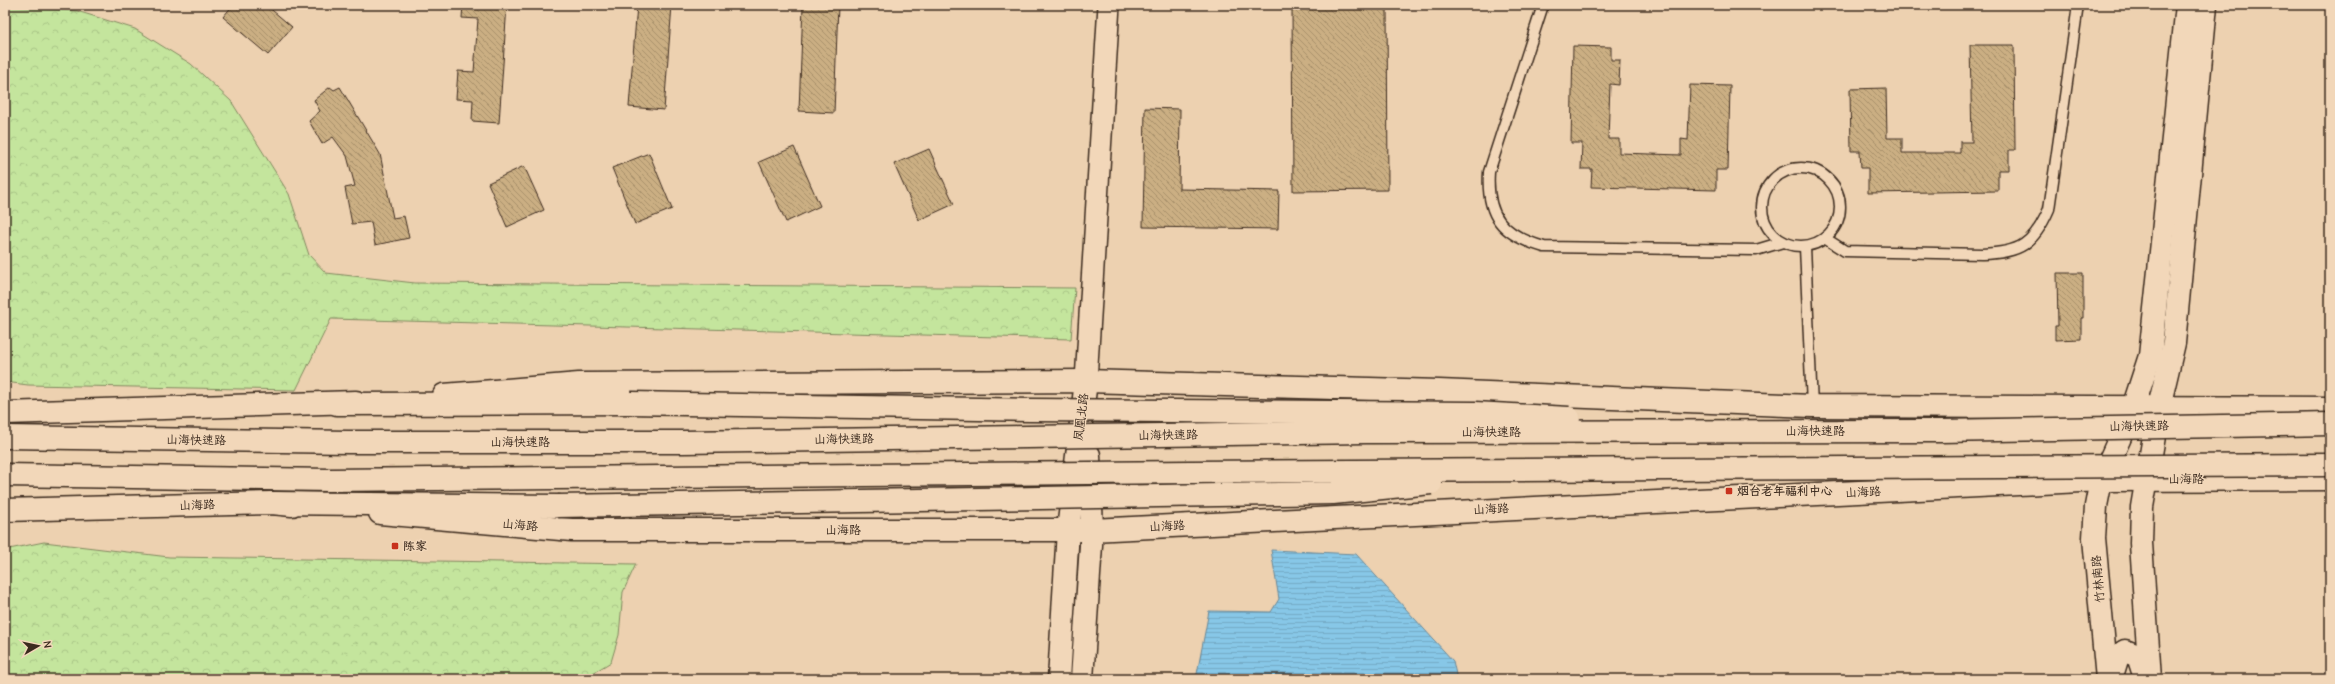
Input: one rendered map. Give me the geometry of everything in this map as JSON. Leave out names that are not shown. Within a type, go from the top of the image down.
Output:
[{"type":"main road","name":"竹林南路","points":[[2107,679],[2094,538],[2100,480],[2133,408],[2150,356],[2187,5]]},
{"type":"main road","points":[[2150,679],[2141,543],[2146,480],[2159,407],[2174,343],[2206,5]]},
{"type":"main road","points":[[337,404],[579,384],[1086,381],[1431,390],[1812,406],[2330,408]]},
{"type":"main road","name":"凤凰北路","points":[[1082,679],[1092,530],[1086,381]]},
{"type":"main road","name":"凤凰北路","points":[[1059,679],[1068,530],[1086,381]]},
{"type":"main road","points":[[5,413],[337,404],[631,403],[1031,410],[1475,413],[1838,431]]},
{"type":"main road","name":"山海快速路","points":[[5,437],[348,442],[683,442],[1374,432],[1838,431],[2330,424]]},
{"type":"main road","points":[[5,475],[329,480],[2330,465]]},
{"type":"main road","points":[[272,503],[558,506],[1333,493],[1561,470]]},
{"type":"main road","name":"山海路","points":[[5,510],[272,503],[572,530],[1092,530],[2100,480],[2330,478]]},
{"type":"main road","points":[[2111,679],[2118,656],[2125,651],[2138,656],[2145,679]]},
{"type":"street","points":[[1086,381],[1109,5]]},
{"type":"street","points":[[1104,97],[1119,5]]},
{"type":"lane","points":[[1543,5],[1488,172],[1488,194],[1494,214],[1502,226],[1528,242],[1544,247],[1756,250],[1783,242],[1805,247],[1826,239],[1839,221],[1840,198],[1829,179],[1810,168],[1787,170],[1770,184],[1764,198],[1762,205],[1767,227],[1783,242]]},
{"type":"lane","points":[[1826,239],[1845,250],[1982,254],[2003,253],[2030,242],[2041,227],[2049,209],[2078,5]]},
{"type":"lane","points":[[1805,247],[1812,406]]},
{"type":"green space","points":[[5,6],[77,11],[135,29],[191,64],[231,101],[289,194],[309,255],[326,273],[415,283],[1075,288],[1071,339],[331,319],[296,390],[28,385],[5,382]]},
{"type":"green space","points":[[44,542],[169,557],[636,564],[623,592],[619,635],[611,662],[583,679],[5,679],[5,552],[9,549]]},
{"type":"water","points":[[1271,550],[1356,554],[1453,661],[1457,679],[1196,679],[1209,611],[1271,612],[1279,599]]},
{"type":"building","points":[[233,5],[266,5],[292,27],[268,55],[223,17]]},
{"type":"building","points":[[463,5],[507,5],[499,123],[472,121],[473,100],[456,99],[458,71],[474,72],[478,19],[462,18]]},
{"type":"building","points":[[637,5],[672,5],[664,110],[629,107]]},
{"type":"building","points":[[803,5],[838,5],[834,113],[799,111]]},
{"type":"building","points":[[1292,5],[1387,5],[1388,190],[1293,191]]},
{"type":"building","points":[[1970,45],[2014,45],[2015,150],[2009,150],[2009,170],[1998,170],[1998,191],[1868,193],[1868,168],[1861,168],[1860,151],[1851,151],[1850,89],[1886,88],[1887,138],[1902,138],[1902,153],[1960,153],[1960,142],[1972,142]]},
{"type":"building","points":[[1573,46],[1611,47],[1611,60],[1620,60],[1619,85],[1610,84],[1608,139],[1619,139],[1619,153],[1681,155],[1681,139],[1688,140],[1690,85],[1730,86],[1728,170],[1716,170],[1716,190],[1591,187],[1592,169],[1581,169],[1582,143],[1571,143]]},
{"type":"building","points":[[330,87],[334,90],[340,87],[380,154],[393,218],[404,216],[409,238],[375,245],[371,222],[352,224],[345,188],[355,186],[347,156],[333,137],[322,144],[309,121],[320,111],[314,100]]},
{"type":"building","points":[[1145,108],[1180,109],[1179,189],[1279,191],[1278,229],[1143,227]]},
{"type":"building","points":[[794,147],[820,206],[786,222],[759,162]]},
{"type":"building","points":[[929,149],[954,204],[919,220],[894,164]]},
{"type":"building","points":[[649,153],[672,209],[635,224],[612,168]]},
{"type":"building","points":[[524,166],[544,210],[507,227],[488,183]]},
{"type":"building","points":[[2057,273],[2083,273],[2083,318],[2081,318],[2081,339],[2055,340],[2055,326],[2058,326]]},
{"type":"place","name":"烟台老年福利中心","points":[[1729,491]]},
{"type":"place","name":"陈家","points":[[395,546]]}]
